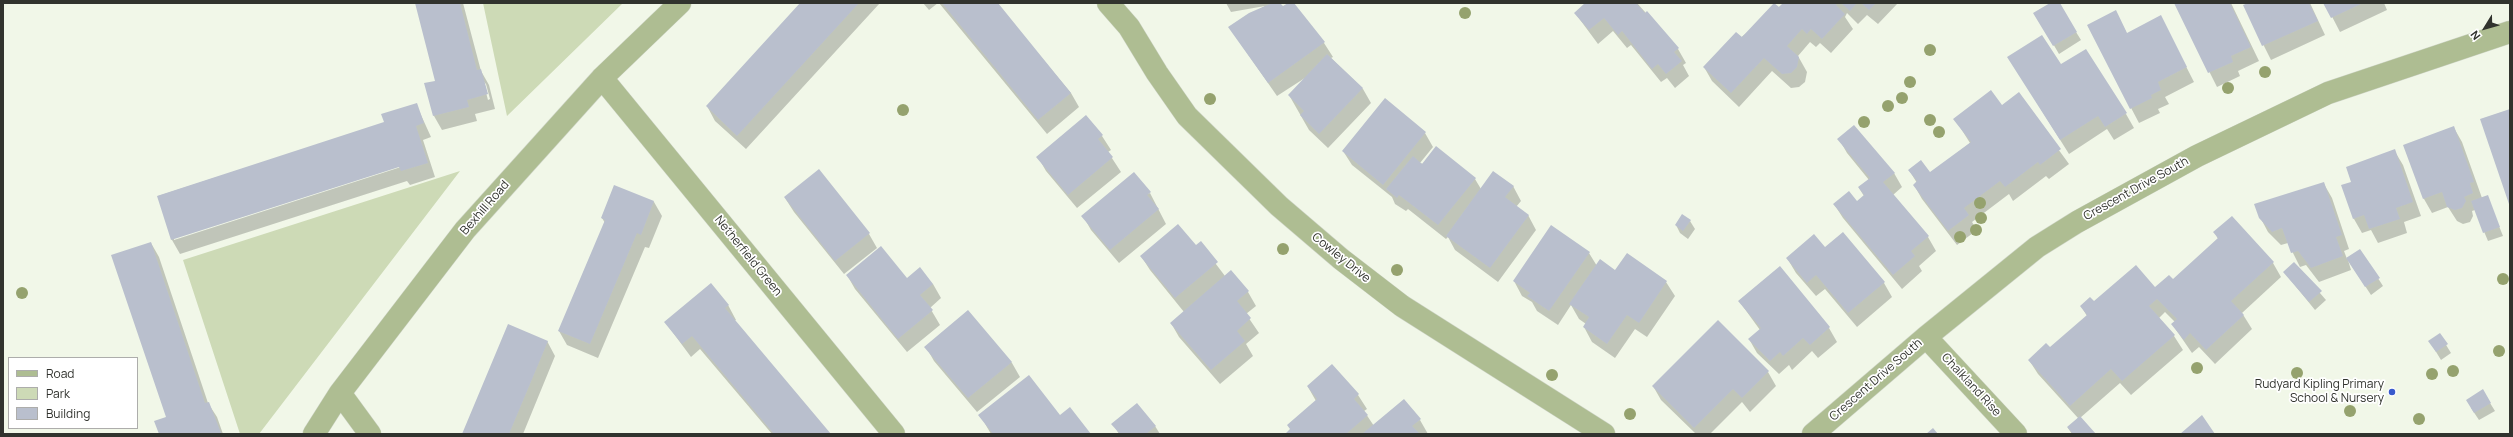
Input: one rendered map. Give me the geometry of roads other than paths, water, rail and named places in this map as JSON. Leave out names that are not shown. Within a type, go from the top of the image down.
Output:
[{"type":"street","name":"Bexhill Road","points":[[314,434],[340,393],[465,230],[602,78],[680,3]]},
{"type":"street","name":"Cowley Drive","points":[[1108,3],[1129,27],[1157,73],[1187,116],[1279,206],[1341,259],[1402,306],[1604,434]]},
{"type":"street","name":"Cowley Drive","points":[[1122,3],[1129,27]]},
{"type":"street","name":"Crescent Drive South","points":[[1813,434],[1926,337],[2037,247],[2166,172],[2328,94],[2510,32]]},
{"type":"street","name":"Netherfield Green","points":[[602,78],[894,434]]},
{"type":"street","name":"Chalkland Rise","points":[[1926,337],[2016,434]]},
{"type":"street","points":[[340,393],[370,434]]},
{"type":"place","name":"Rudyard Kipling Primary School & Nursery","points":[[2392,392]]}]
